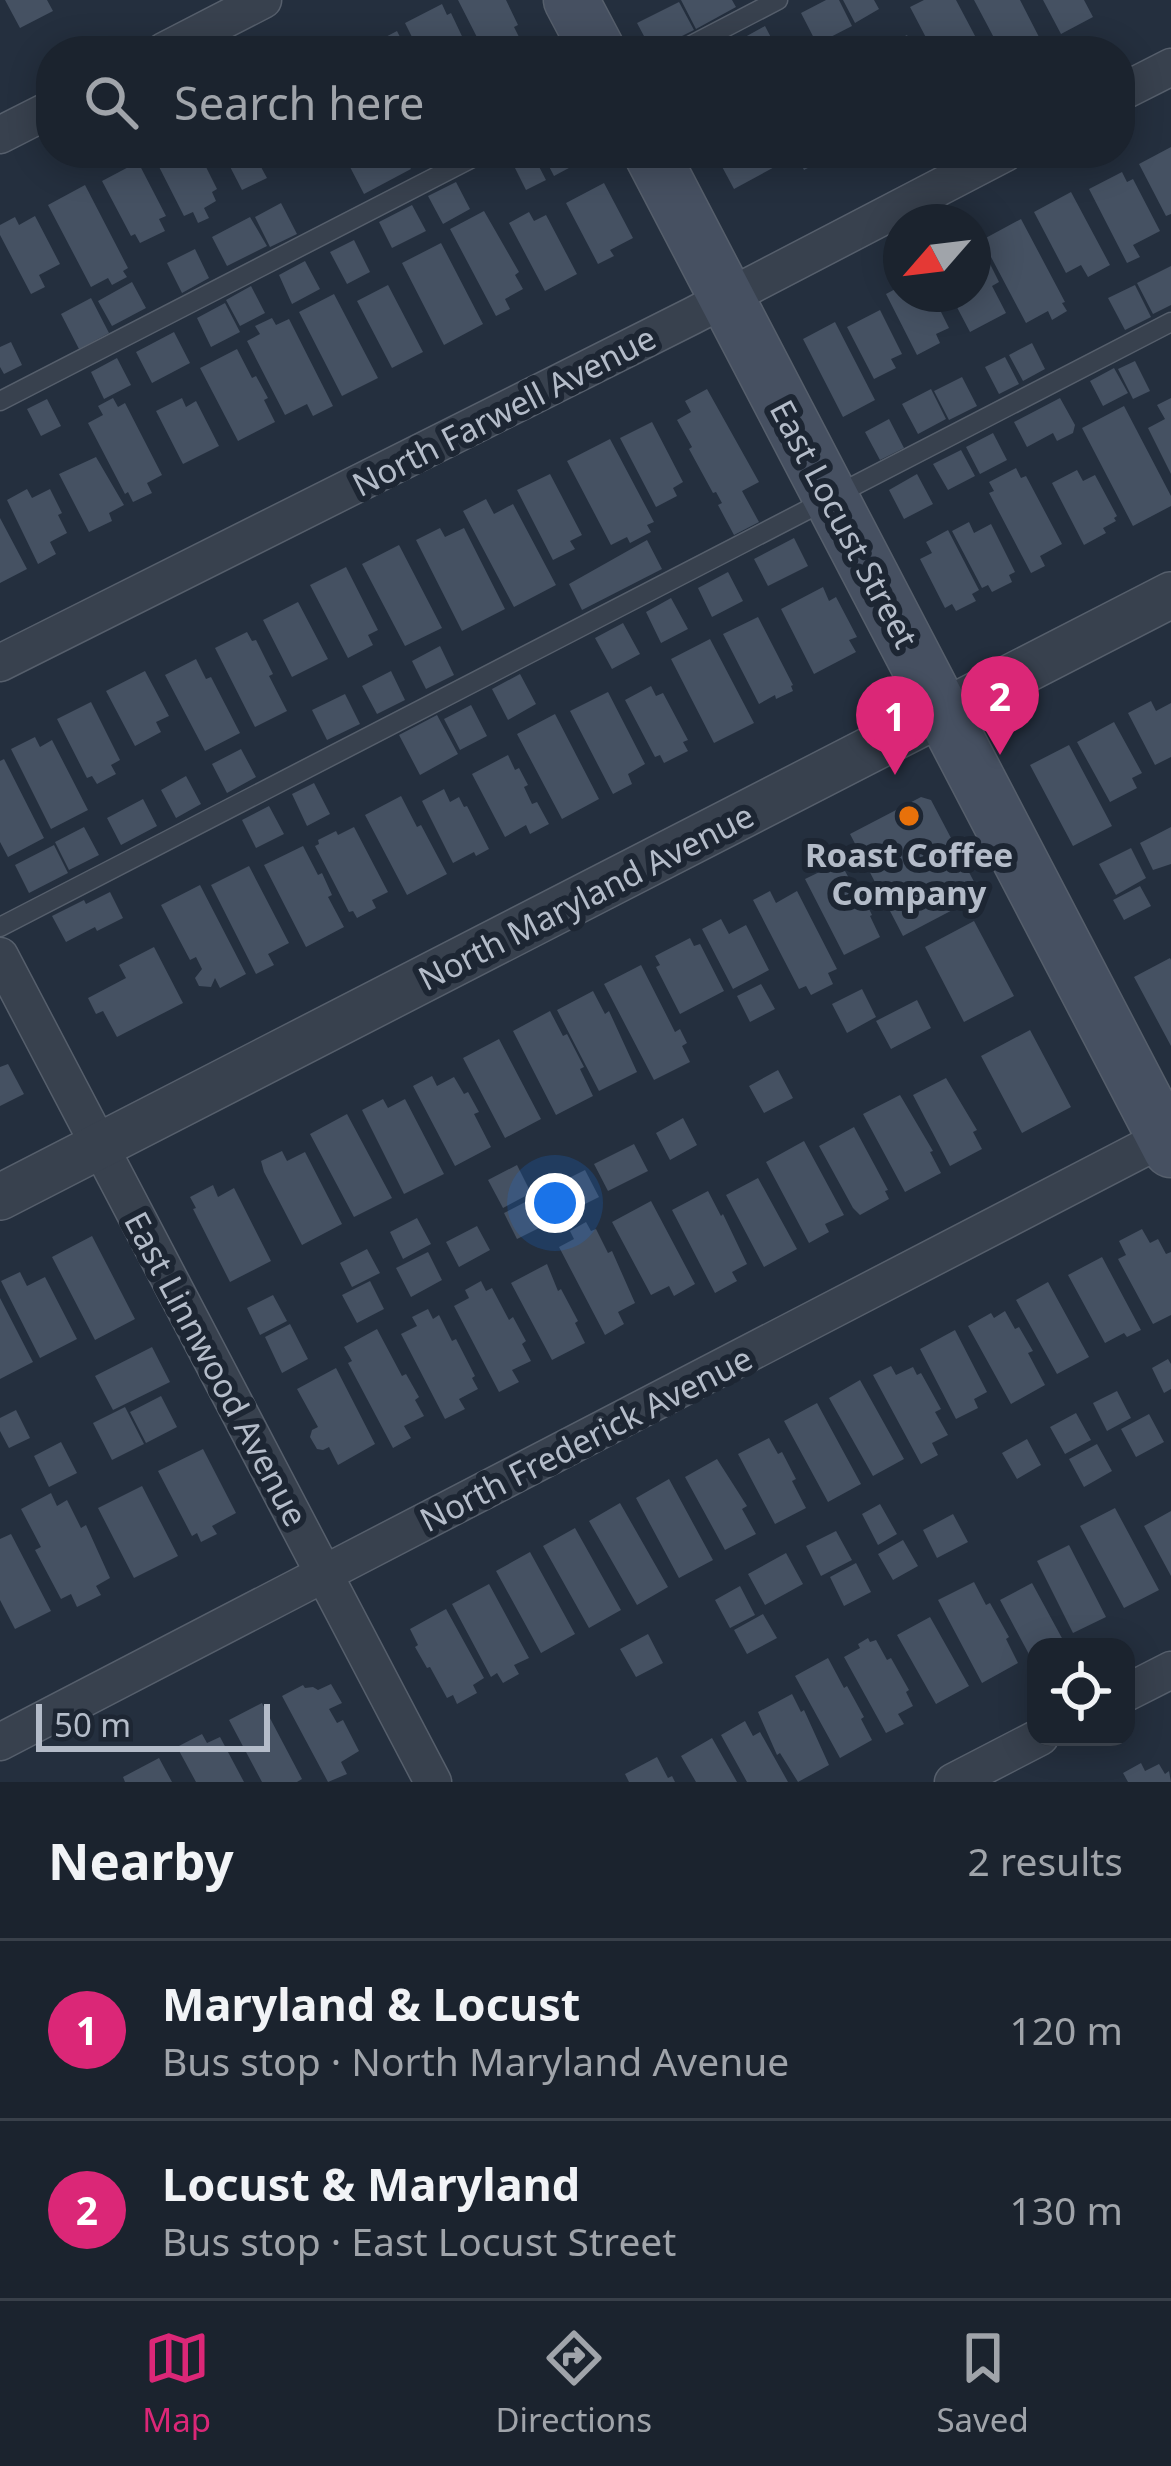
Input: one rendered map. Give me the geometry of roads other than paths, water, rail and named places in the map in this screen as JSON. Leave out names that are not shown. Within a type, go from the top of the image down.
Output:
[{"type":"main road","points":[[571,0],[590,36]]},
{"type":"main road","name":"East Locust Street","points":[[659,168],[1169,1141]]},
{"type":"street","points":[[193,36],[263,0]]},
{"type":"street","points":[[1135,85],[1171,67]]},
{"type":"street","points":[[0,135],[36,117]]},
{"type":"street","name":"North Farwell Avenue","points":[[0,664],[976,168]]},
{"type":"street","name":"North Maryland Avenue","points":[[0,1197],[1171,596]]},
{"type":"street","name":"East Linnwood Avenue","points":[[0,956],[433,1782]]},
{"type":"street","name":"North Frederick Avenue","points":[[0,1742],[1169,1141]]},
{"type":"street","points":[[1135,1688],[1171,1670]]},
{"type":"street","points":[[953,1782],[1027,1744]]},
{"type":"lane","points":[[709,36],[778,0]]},
{"type":"lane","points":[[0,401],[453,168]]},
{"type":"lane","points":[[0,927],[1171,322]]},
{"type":"place","name":"Locust & Maryland","points":[[1000,755]]},
{"type":"place","name":"Maryland & Locust","points":[[895,775]]},
{"type":"place","name":"Roast Coffee Company","points":[[909,816]]}]
